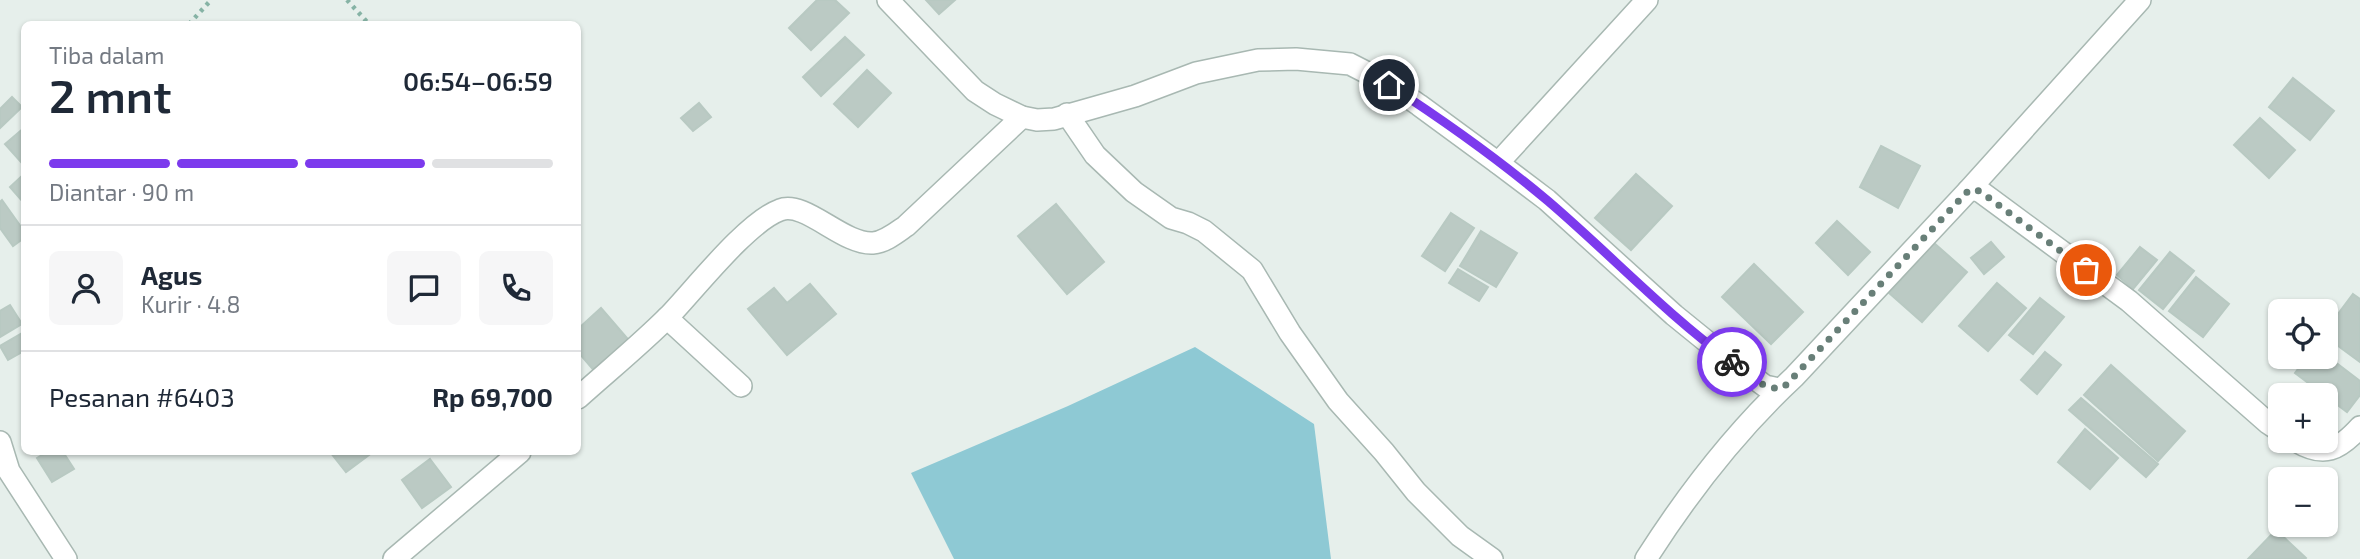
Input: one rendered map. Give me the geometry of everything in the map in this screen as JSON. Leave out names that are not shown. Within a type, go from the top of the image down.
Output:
[{"type":"street","points":[[888,0],[975,91],[1022,117],[1045,120],[1135,96],[1196,73],[1258,60],[1332,61],[1350,64],[1389,85],[1547,200],[1674,315],[1765,386],[1779,389]]},
{"type":"street","points":[[1498,163],[1647,0]]},
{"type":"street","points":[[1646,559],[1677,510],[1779,389],[1794,377],[1968,191],[2140,0]]},
{"type":"street","points":[[1067,114],[1095,155],[1134,192],[1171,218],[1204,231],[1252,270],[1290,333],[1338,401],[1416,492],[1460,536],[1492,559]]},
{"type":"street","points":[[581,395],[667,318],[756,223],[782,208],[795,209],[851,238],[873,243],[889,238],[906,226],[1022,117]]},
{"type":"street","points":[[1968,191],[1974,189],[1981,192],[2129,301],[2268,421]]},
{"type":"street","points":[[667,318],[741,386]]},
{"type":"street","points":[[2338,447],[2360,427]]},
{"type":"street","points":[[0,442],[9,471],[66,559]]},
{"type":"street","points":[[394,559],[516,455]]},
{"type":"path","points":[[192,21],[211,0]]},
{"type":"path","points":[[347,0],[366,21]]},
{"type":"water","points":[[1195,347],[1314,424],[1331,559],[954,559],[911,473],[1068,406]]},
{"type":"building","points":[[817,0],[835,0],[849,13],[811,50],[789,28]]},
{"type":"building","points":[[926,0],[955,0],[939,14]]},
{"type":"building","points":[[845,37],[864,55],[821,96],[803,77]]},
{"type":"building","points":[[867,70],[891,93],[858,127],[834,104]]},
{"type":"building","points":[[2293,78],[2334,111],[2310,140],[2269,107]]},
{"type":"building","points":[[12,97],[21,106],[0,128],[0,109]]},
{"type":"building","points":[[699,103],[711,117],[693,131],[681,118]]},
{"type":"building","points":[[2260,118],[2295,150],[2269,178],[2234,145]]},
{"type":"building","points":[[21,131],[21,162],[5,144]]},
{"type":"building","points":[[1881,146],[1920,166],[1898,208],[1860,187]]},
{"type":"building","points":[[1636,174],[1672,206],[1631,250],[1595,218]]},
{"type":"building","points":[[21,177],[21,200],[10,187]]},
{"type":"building","points":[[2,200],[21,227],[21,240],[13,246],[0,228]]},
{"type":"building","points":[[1056,204],[1104,262],[1067,294],[1018,236]]},
{"type":"building","points":[[1451,213],[1474,228],[1445,271],[1422,256]]},
{"type":"building","points":[[1837,221],[1870,252],[1848,275],[1816,243]]},
{"type":"building","points":[[1481,231],[1517,253],[1496,287],[1460,266]]},
{"type":"building","points":[[1991,242],[2004,257],[1984,274],[1971,258]]},
{"type":"building","points":[[1934,243],[1967,272],[1922,322],[1889,293]]},
{"type":"building","points":[[2140,247],[2157,260],[2133,289],[2117,275]]},
{"type":"building","points":[[2170,252],[2194,271],[2163,309],[2139,290]]},
{"type":"building","points":[[1754,264],[1803,312],[1771,344],[1722,297]]},
{"type":"building","points":[[1458,269],[1488,287],[1479,301],[1449,283]]},
{"type":"building","points":[[2196,277],[2229,304],[2203,337],[2169,311]]},
{"type":"building","points":[[1997,283],[2026,308],[1988,351],[1959,326]]},
{"type":"building","points":[[810,284],[836,314],[787,355],[748,309],[774,288],[787,303]]},
{"type":"building","points":[[2353,294],[2360,299],[2360,362],[2338,346],[2338,314]]},
{"type":"building","points":[[2040,298],[2064,317],[2033,354],[2009,335]]},
{"type":"building","points":[[10,305],[21,325],[0,337],[0,311]]},
{"type":"building","points":[[601,308],[632,344],[597,374],[581,355],[581,326]]},
{"type":"building","points":[[21,334],[21,353],[8,360],[0,346]]},
{"type":"building","points":[[2045,352],[2061,365],[2037,394],[2021,380]]},
{"type":"building","points":[[2338,364],[2360,381],[2360,395],[2347,412],[2338,405],[2338,383],[2308,383],[2295,373],[2298,369],[2338,369]]},
{"type":"building","points":[[2111,365],[2185,431],[2158,461],[2084,395]]},
{"type":"building","points":[[2081,398],[2158,464],[2146,477],[2069,410]]},
{"type":"building","points":[[2085,429],[2118,458],[2090,489],[2058,462]]},
{"type":"building","points":[[42,455],[65,455],[74,469],[52,482],[37,458]]},
{"type":"building","points":[[333,455],[369,455],[346,472]]},
{"type":"building","points":[[430,459],[451,487],[422,508],[402,480]]},
{"type":"building","points":[[2269,537],[2284,537],[2306,558],[2305,559],[2248,559]]},
{"type":"way so far","points":[[1732,362],[1765,386],[1779,389],[1786,385],[1962,195],[1974,189],[2006,209],[2086,270]]},
{"type":"route","points":[[1389,85],[1547,200],[1674,315],[1732,362]]}]
